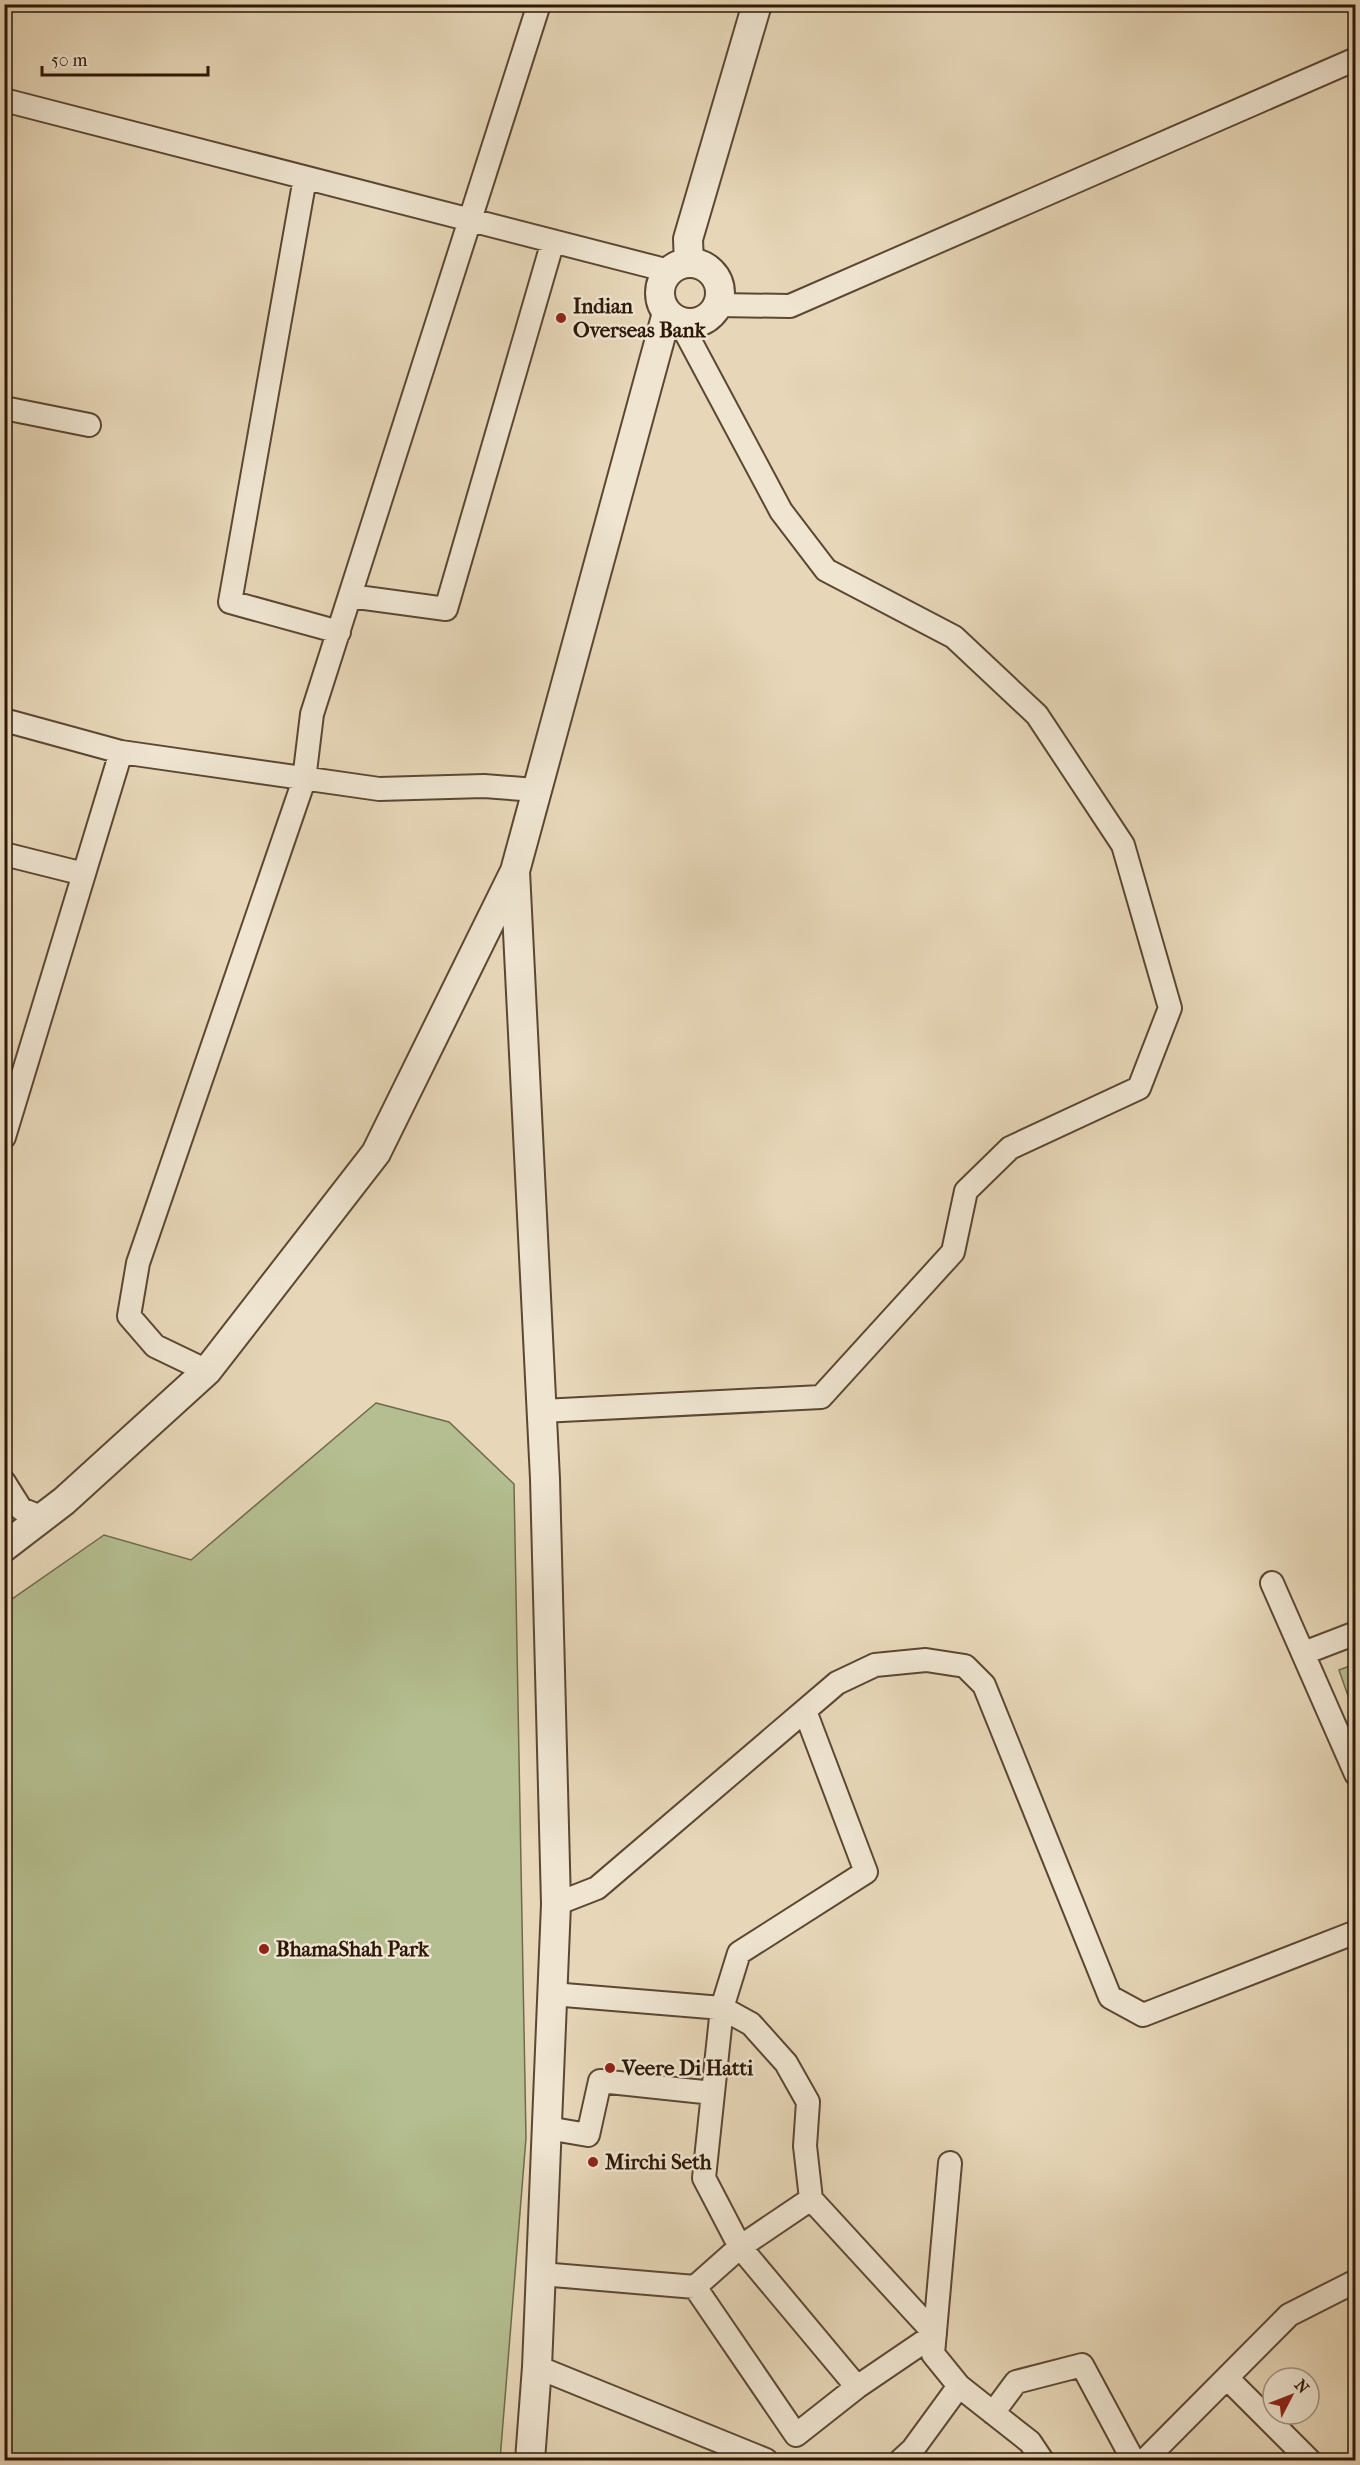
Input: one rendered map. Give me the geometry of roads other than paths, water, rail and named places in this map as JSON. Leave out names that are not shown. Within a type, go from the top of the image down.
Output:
[{"type":"street","points":[[207,1371],[155,1346],[129,1316],[138,1263],[304,780],[312,714],[472,221],[539,4]]},
{"type":"street","points":[[542,1411],[821,1397],[953,1252],[966,1191],[980,1177],[1010,1148],[1139,1088],[1170,1008],[1123,845],[1037,715],[954,637],[826,570],[781,511],[674,317],[660,299],[659,289],[679,267],[758,4]]},
{"type":"street","points":[[717,305],[790,306],[1356,59]]},
{"type":"street","points":[[4,100],[553,241],[679,267],[698,264],[713,274],[720,292],[717,305],[709,317],[701,322],[674,317]]},
{"type":"street","points":[[304,178],[230,602],[339,632]]},
{"type":"street","points":[[350,596],[446,609],[553,241]]},
{"type":"street","points":[[4,1547],[43,1518],[207,1371],[376,1153],[515,871],[536,790],[674,317]]},
{"type":"street","points":[[4,408],[89,425]]},
{"type":"street","points":[[4,720],[121,752],[304,780],[379,789],[484,786],[536,790]]},
{"type":"street","points":[[4,1137],[121,752]]},
{"type":"street","points":[[4,854],[84,874]]},
{"type":"street","points":[[515,871],[542,1411],[556,1904],[537,2367],[530,2460]]},
{"type":"street","points":[[4,1482],[21,1509],[43,1518]]},
{"type":"street","points":[[1272,1583],[1356,1774]]},
{"type":"street","points":[[1304,1653],[1356,1633]]},
{"type":"street","points":[[556,1904],[597,1887],[837,1683],[875,1665],[927,1660],[964,1666],[984,1686],[1110,1997],[1143,2015],[1356,1932]]},
{"type":"street","points":[[805,1711],[866,1872],[739,1953],[723,2008],[704,2178],[740,2247],[857,2387]]},
{"type":"street","points":[[552,1994],[723,2008],[751,2024],[786,2063],[807,2102],[805,2146],[811,2199],[935,2334]]},
{"type":"street","points":[[547,2128],[588,2135],[600,2080],[713,2093]]},
{"type":"street","points":[[951,2163],[933,2354],[959,2386],[1030,2442],[1042,2460]]},
{"type":"street","points":[[541,2274],[695,2287],[740,2247],[811,2199]]},
{"type":"street","points":[[1145,2460],[1289,2315],[1356,2281]]},
{"type":"street","points":[[695,2287],[796,2435],[857,2387],[935,2334]]},
{"type":"street","points":[[993,2413],[1016,2382],[1082,2365],[1132,2460]]},
{"type":"street","points":[[537,2367],[766,2460]]},
{"type":"street","points":[[1227,2378],[1309,2460]]},
{"type":"street","points":[[901,2460],[913,2449],[959,2386]]},
{"type":"place","name":"Indian Overseas Bank","points":[[561,318]]},
{"type":"place","name":"BhamaShah Park","points":[[264,1949]]},
{"type":"place","name":"Veere Di Hatti","points":[[610,2068]]},
{"type":"place","name":"Mirchi Seth","points":[[593,2162]]}]
